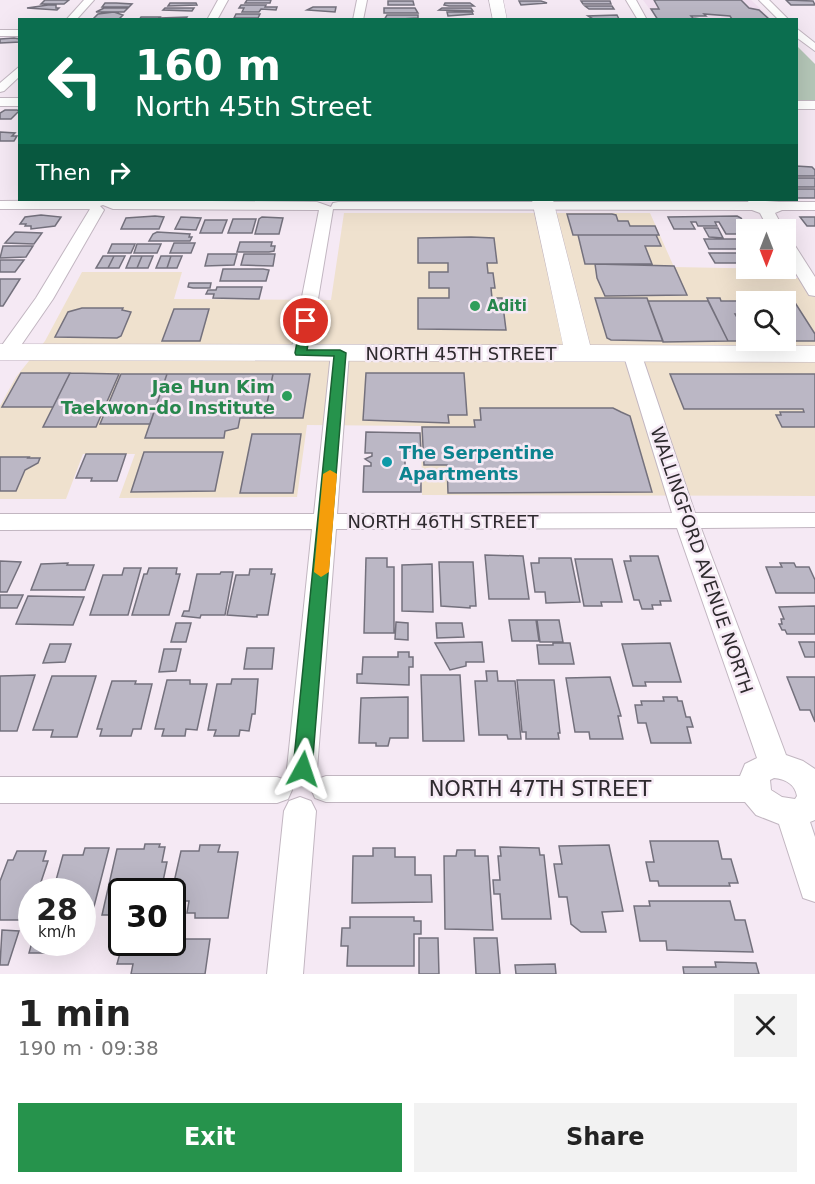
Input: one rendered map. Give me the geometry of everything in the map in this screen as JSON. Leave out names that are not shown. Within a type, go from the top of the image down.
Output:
[{"type":"main road","points":[[496,0],[500,18]]},
{"type":"main road","points":[[543,203],[578,353]]},
{"type":"main road","name":"NORTH 45TH STREET","points":[[2,356],[300,353],[815,354]]},
{"type":"street","points":[[72,18],[89,0]]},
{"type":"street","points":[[213,18],[223,0]]},
{"type":"street","points":[[358,18],[362,0]]},
{"type":"street","points":[[631,0],[642,18]]},
{"type":"street","points":[[764,0],[783,18]]},
{"type":"street","points":[[0,33],[18,33]]},
{"type":"street","points":[[799,33],[815,35]]},
{"type":"street","points":[[799,33],[815,48]]},
{"type":"street","points":[[0,89],[18,71]]},
{"type":"street","points":[[0,102],[18,102]]},
{"type":"street","points":[[798,105],[815,105]]},
{"type":"street","points":[[0,205],[543,203],[815,206]]},
{"type":"street","points":[[2,356],[44,299],[101,204]]},
{"type":"street","points":[[300,353],[327,204]]},
{"type":"street","points":[[762,205],[770,219]]},
{"type":"street","points":[[796,260],[815,291]]},
{"type":"street","points":[[303,769],[340,353]]},
{"type":"street","name":"WALLINGFORD AVENUE NORTH","points":[[632,353],[686,520],[775,765]]},
{"type":"street","name":"NORTH 46TH STREET","points":[[0,522],[815,520]]},
{"type":"street","points":[[775,765],[791,768],[800,773],[814,789],[811,805],[806,810],[791,813],[770,807],[762,801],[755,789],[753,779],[762,767],[775,765]]},
{"type":"street","points":[[0,790],[289,800],[316,805],[322,800],[326,789],[325,780],[320,775],[303,769],[285,776],[289,800],[285,974]]},
{"type":"street","name":"NORTH 47TH STREET","points":[[326,789],[755,789]]},
{"type":"street","points":[[791,813],[815,887]]},
{"type":"shaded area","points":[[643,0],[751,0],[770,18],[656,18]]},
{"type":"shaded area","points":[[344,213],[650,213],[674,267],[736,268],[736,279],[815,278],[815,496],[422,495],[421,426],[307,425],[297,497],[119,498],[135,454],[83,454],[66,499],[0,499],[0,406],[16,377],[45,341],[82,272],[182,272],[174,299],[331,300]]},
{"type":"green space","points":[[798,47],[815,64],[815,101],[798,101]]},
{"type":"building","points":[[45,0],[69,0],[64,4],[41,4]]},
{"type":"building","points":[[247,0],[271,0],[270,3],[245,3]]},
{"type":"building","points":[[654,0],[741,0],[749,8],[759,10],[768,18],[731,18],[704,14],[706,16],[691,16],[693,18],[657,18],[651,9],[659,9]]},
{"type":"building","points":[[786,0],[813,1],[815,5],[791,5]]},
{"type":"building","points":[[388,1],[413,1],[414,5],[388,5]]},
{"type":"building","points":[[519,1],[541,1],[547,3],[521,5]]},
{"type":"building","points":[[581,1],[610,1],[611,4],[583,4]]},
{"type":"building","points":[[105,3],[132,4],[129,7],[102,7]]},
{"type":"building","points":[[170,3],[196,3],[197,5],[168,6]]},
{"type":"building","points":[[445,3],[470,3],[474,6],[449,6],[444,5]]},
{"type":"building","points":[[56,5],[56,8],[59,8],[57,10],[27,8]]},
{"type":"building","points":[[241,5],[277,7],[276,10],[261,9],[259,12],[242,12],[244,8],[239,8]]},
{"type":"building","points":[[585,6],[612,6],[614,9],[589,9]]},
{"type":"building","points":[[313,7],[336,7],[335,12],[307,10]]},
{"type":"building","points":[[104,8],[128,8],[124,12],[96,12]]},
{"type":"building","points":[[165,8],[194,8],[192,11],[163,10]]},
{"type":"building","points":[[384,8],[415,8],[418,13],[384,13]]},
{"type":"building","points":[[442,8],[471,8],[473,11],[439,10]]},
{"type":"building","points":[[114,12],[123,15],[120,18],[94,18],[98,14]]},
{"type":"building","points":[[447,12],[472,12],[473,14],[448,16]]},
{"type":"building","points":[[236,14],[260,14],[258,18],[234,18]]},
{"type":"building","points":[[387,15],[418,15],[418,18],[385,18]]},
{"type":"building","points":[[617,15],[618,18],[591,18],[588,16]]},
{"type":"building","points":[[0,39],[18,39],[18,42],[0,43]]},
{"type":"building","points":[[5,110],[18,110],[11,119],[0,119],[0,113]]},
{"type":"building","points":[[0,132],[15,133],[12,136],[17,136],[14,141],[0,141]]},
{"type":"building","points":[[798,166],[812,167],[815,170],[815,176],[798,176]]},
{"type":"building","points":[[798,178],[815,178],[815,187],[798,187]]},
{"type":"building","points":[[798,189],[815,189],[815,198],[798,198]]},
{"type":"building","points":[[567,214],[612,214],[616,215],[618,221],[628,221],[630,226],[655,226],[659,235],[573,235]]},
{"type":"building","points":[[41,215],[61,217],[55,226],[31,229],[31,226],[20,224],[25,217]]},
{"type":"building","points":[[737,216],[742,219],[736,219],[736,234],[726,234],[719,222],[715,222],[717,226],[698,226],[696,222],[691,222],[695,229],[674,229],[668,217]]},
{"type":"building","points":[[164,217],[159,229],[121,229],[126,218]]},
{"type":"building","points":[[181,217],[201,218],[196,230],[175,229]]},
{"type":"building","points":[[262,217],[283,218],[279,234],[255,234],[259,219]]},
{"type":"building","points":[[800,217],[815,217],[815,226],[807,226]]},
{"type":"building","points":[[233,219],[256,219],[252,233],[228,233]]},
{"type":"building","points":[[205,220],[227,220],[222,233],[200,233]]},
{"type":"building","points":[[704,228],[718,228],[723,238],[709,237]]},
{"type":"building","points":[[15,232],[42,233],[34,244],[5,243]]},
{"type":"building","points":[[157,232],[190,234],[189,237],[192,237],[190,241],[149,241]]},
{"type":"building","points":[[578,235],[656,235],[661,246],[645,246],[652,264],[585,264]]},
{"type":"building","points":[[418,238],[494,238],[497,263],[487,263],[488,273],[493,273],[495,288],[491,288],[492,298],[502,298],[506,330],[418,329],[418,298],[449,298],[449,288],[429,288],[429,272],[448,272],[448,263],[418,263]]},
{"type":"building","points":[[704,239],[736,239],[736,249],[709,249]]},
{"type":"building","points":[[240,242],[272,242],[271,246],[275,246],[274,251],[269,252],[237,252]]},
{"type":"building","points":[[174,243],[195,243],[191,253],[170,253]]},
{"type":"building","points":[[112,244],[135,244],[131,253],[108,253]]},
{"type":"building","points":[[137,244],[161,244],[157,253],[134,253]]},
{"type":"building","points":[[3,246],[33,246],[26,257],[0,258]]},
{"type":"building","points":[[709,253],[736,253],[736,263],[715,263]]},
{"type":"building","points":[[208,254],[237,254],[234,265],[205,266]]},
{"type":"building","points":[[244,254],[275,254],[273,266],[241,265]]},
{"type":"building","points":[[103,256],[114,256],[108,268],[96,268]]},
{"type":"building","points":[[114,256],[125,256],[119,268],[108,268]]},
{"type":"building","points":[[131,256],[142,256],[137,268],[126,268]]},
{"type":"building","points":[[142,256],[153,256],[148,268],[137,268]]},
{"type":"building","points":[[161,256],[171,256],[167,268],[156,268]]},
{"type":"building","points":[[171,256],[182,256],[177,268],[167,268]]},
{"type":"building","points":[[0,260],[24,260],[15,272],[0,272]]},
{"type":"building","points":[[595,264],[674,266],[687,295],[605,296],[597,278]]},
{"type":"building","points":[[223,269],[269,270],[266,281],[220,281]]},
{"type":"building","points":[[0,279],[20,279],[3,306],[0,306]]},
{"type":"building","points":[[189,283],[211,283],[210,288],[193,288],[188,287]]},
{"type":"building","points":[[217,287],[262,287],[259,299],[213,298],[214,294],[206,294],[208,290],[216,290]]},
{"type":"building","points":[[595,298],[647,298],[663,341],[607,338]]},
{"type":"building","points":[[707,298],[736,301],[736,341],[728,341]]},
{"type":"building","points":[[648,301],[708,301],[728,341],[663,342]]},
{"type":"building","points":[[796,304],[815,334],[815,341],[796,341]]},
{"type":"building","points":[[82,308],[123,308],[122,310],[131,312],[121,336],[117,338],[55,337],[68,312]]},
{"type":"building","points":[[174,309],[209,309],[200,341],[162,341]]},
{"type":"building","points":[[21,373],[70,373],[53,407],[2,407]]},
{"type":"building","points":[[70,373],[119,374],[96,427],[43,427]]},
{"type":"building","points":[[366,373],[464,373],[467,415],[448,415],[449,423],[363,420]]},
{"type":"building","points":[[121,374],[167,374],[150,424],[100,424]]},
{"type":"building","points":[[167,374],[273,374],[264,418],[240,418],[238,428],[225,431],[224,438],[145,438]]},
{"type":"building","name":"Jae Hun Kim Taekwon-do Institute","points":[[273,374],[310,374],[303,418],[264,418]]},
{"type":"building","points":[[670,374],[815,374],[815,427],[782,427],[776,415],[781,415],[780,412],[804,412],[803,409],[684,409]]},
{"type":"building","points":[[480,408],[613,408],[630,416],[652,492],[448,493],[447,465],[424,465],[422,427],[475,427],[474,420],[481,420]]},
{"type":"building","name":"The Serpentine Apartments","points":[[366,432],[420,433],[421,451],[405,451],[405,471],[421,471],[421,492],[363,492],[364,466],[371,466],[371,463],[365,459],[372,456],[372,453],[365,453]]},
{"type":"building","points":[[252,434],[301,434],[293,493],[240,493]]},
{"type":"building","points":[[144,452],[223,452],[215,491],[131,492]]},
{"type":"building","points":[[86,454],[126,454],[117,481],[91,481],[92,478],[76,478]]},
{"type":"building","points":[[0,457],[40,458],[38,463],[25,470],[16,491],[0,491]]},
{"type":"building","points":[[485,555],[523,556],[529,599],[489,599]]},
{"type":"building","points":[[630,556],[658,556],[671,601],[660,601],[661,605],[652,605],[653,609],[642,609],[639,600],[634,600],[624,561],[631,561]]},
{"type":"building","points":[[366,558],[387,558],[387,567],[394,567],[394,633],[364,633]]},
{"type":"building","points":[[539,558],[571,558],[580,602],[546,603],[545,592],[535,592],[531,563],[539,563]]},
{"type":"building","points":[[575,559],[612,559],[622,602],[601,602],[602,606],[584,606]]},
{"type":"building","points":[[0,561],[21,562],[7,592],[0,592]]},
{"type":"building","points":[[439,562],[473,562],[476,606],[470,606],[470,608],[441,606]]},
{"type":"building","points":[[68,563],[67,565],[94,565],[85,590],[31,590],[41,564]]},
{"type":"building","points":[[780,563],[794,563],[796,567],[809,567],[815,580],[815,593],[776,593],[766,567],[782,567]]},
{"type":"building","points":[[432,564],[433,612],[402,611],[402,565]]},
{"type":"building","points":[[124,568],[141,568],[128,615],[90,615],[103,575],[122,575]]},
{"type":"building","points":[[149,568],[177,568],[176,574],[180,574],[169,615],[132,615],[144,574],[147,574]]},
{"type":"building","points":[[250,569],[272,569],[271,574],[275,574],[268,615],[257,615],[257,617],[227,615],[236,575],[249,575]]},
{"type":"building","points":[[221,572],[233,572],[225,615],[201,615],[200,618],[182,616],[184,611],[189,611],[197,574],[220,574]]},
{"type":"building","points":[[0,595],[23,595],[17,608],[0,608]]},
{"type":"building","points":[[28,596],[84,597],[73,625],[16,624]]},
{"type":"building","points":[[815,606],[815,634],[787,634],[785,630],[782,630],[779,624],[782,624],[781,619],[784,619],[779,607]]},
{"type":"building","points":[[509,620],[536,620],[539,641],[512,641]]},
{"type":"building","points":[[537,620],[559,620],[563,642],[540,642]]},
{"type":"building","points":[[396,622],[408,623],[408,640],[395,639]]},
{"type":"building","points":[[176,623],[191,623],[186,642],[171,642]]},
{"type":"building","points":[[436,623],[462,623],[464,637],[437,638]]},
{"type":"building","points":[[482,642],[484,662],[466,662],[466,666],[450,670],[435,643]]},
{"type":"building","points":[[799,642],[815,642],[815,657],[805,657]]},
{"type":"building","points":[[553,643],[570,643],[574,664],[539,664],[537,645],[553,645]]},
{"type":"building","points":[[670,643],[681,682],[645,682],[646,686],[633,686],[622,644]]},
{"type":"building","points":[[50,644],[71,644],[65,662],[43,663]]},
{"type":"building","points":[[247,648],[274,648],[272,669],[244,669]]},
{"type":"building","points":[[164,649],[181,649],[176,671],[159,672]]},
{"type":"building","points":[[398,652],[409,652],[409,657],[413,657],[413,667],[409,667],[409,685],[357,683],[357,674],[362,674],[363,657],[398,657]]},
{"type":"building","points":[[486,671],[497,671],[498,681],[515,681],[521,739],[508,739],[507,735],[479,735],[475,681],[487,681]]},
{"type":"building","points":[[35,675],[17,731],[0,731],[0,676]]},
{"type":"building","points":[[421,675],[460,675],[464,741],[423,741]]},
{"type":"building","points":[[52,676],[96,676],[77,737],[51,737],[53,730],[33,730]]},
{"type":"building","points":[[610,677],[621,716],[618,716],[623,739],[590,739],[589,732],[575,732],[566,678]]},
{"type":"building","points":[[787,677],[815,677],[815,722],[810,710],[800,710]]},
{"type":"building","points":[[232,679],[258,679],[255,714],[252,714],[249,731],[240,730],[239,736],[214,736],[216,730],[208,730],[217,684],[231,684]]},
{"type":"building","points":[[167,680],[190,680],[190,684],[207,684],[197,730],[186,729],[185,736],[162,736],[164,729],[155,729]]},
{"type":"building","points":[[517,680],[554,680],[559,739],[526,739],[526,732],[522,732]]},
{"type":"building","points":[[112,681],[152,684],[141,729],[133,729],[131,736],[100,736],[102,729],[97,729]]},
{"type":"building","points":[[408,697],[408,738],[390,738],[388,746],[359,743],[361,698]]},
{"type":"building","points":[[663,697],[677,697],[678,701],[682,701],[686,717],[690,717],[693,727],[687,727],[691,743],[651,743],[646,723],[638,723],[635,705],[642,705],[641,701],[664,701]]},
{"type":"building","points":[[650,841],[718,841],[722,859],[731,859],[738,883],[729,883],[730,886],[659,886],[658,881],[650,881],[646,862],[654,862]]},
{"type":"building","points":[[145,844],[160,844],[159,847],[165,847],[162,862],[167,862],[164,878],[110,878],[117,849],[144,849]]},
{"type":"building","points":[[200,845],[220,845],[218,852],[238,852],[228,918],[195,918],[195,913],[187,913],[189,901],[186,901],[186,878],[175,878],[181,851],[199,851]]},
{"type":"building","points":[[609,845],[623,911],[602,912],[606,932],[581,932],[571,924],[567,897],[559,897],[554,864],[562,864],[559,846]]},
{"type":"building","points":[[500,847],[539,848],[540,855],[544,855],[551,919],[502,919],[500,894],[494,894],[493,880],[500,880],[498,856],[501,856]]},
{"type":"building","points":[[85,848],[109,848],[96,899],[96,878],[57,878],[63,855],[83,855]]},
{"type":"building","points":[[373,848],[395,848],[395,857],[415,857],[415,875],[431,875],[432,902],[352,903],[353,856],[373,856]]},
{"type":"building","points":[[457,850],[475,850],[475,856],[488,856],[493,930],[445,929],[444,856],[456,856]]},
{"type":"building","points":[[17,851],[46,851],[43,861],[48,861],[42,878],[18,878],[18,920],[0,920],[0,881],[8,860],[13,860]]},
{"type":"building","points":[[108,889],[108,915],[102,915]]},
{"type":"building","points":[[649,901],[730,901],[735,920],[745,920],[753,952],[667,950],[666,941],[640,941],[634,906],[650,906]]},
{"type":"building","points":[[350,917],[414,917],[414,921],[421,921],[421,934],[414,934],[414,966],[347,966],[348,946],[341,946],[342,928],[350,928]]},
{"type":"building","points":[[2,930],[18,931],[8,965],[0,965]]},
{"type":"building","points":[[419,938],[438,938],[439,974],[419,974]]},
{"type":"building","points":[[474,938],[497,938],[500,974],[476,974]]},
{"type":"building","points":[[186,939],[210,939],[205,974],[131,974],[133,964],[117,964],[119,956],[186,956]]},
{"type":"building","points":[[715,962],[756,963],[759,974],[684,974],[683,967],[716,967]]},
{"type":"building","points":[[555,964],[556,974],[516,974],[515,965]]},
{"type":"slow traffic","points":[[321,572],[330,474]]},
{"type":"place","name":"Aditi","points":[[475,306]]},
{"type":"place","name":"Jae Hun Kim Taekwon-do Institute","points":[[287,396]]},
{"type":"place","name":"The Serpentine Apartments","points":[[387,462]]},
{"type":"route","points":[[303,769],[340,353],[300,353],[306,321]]}]
